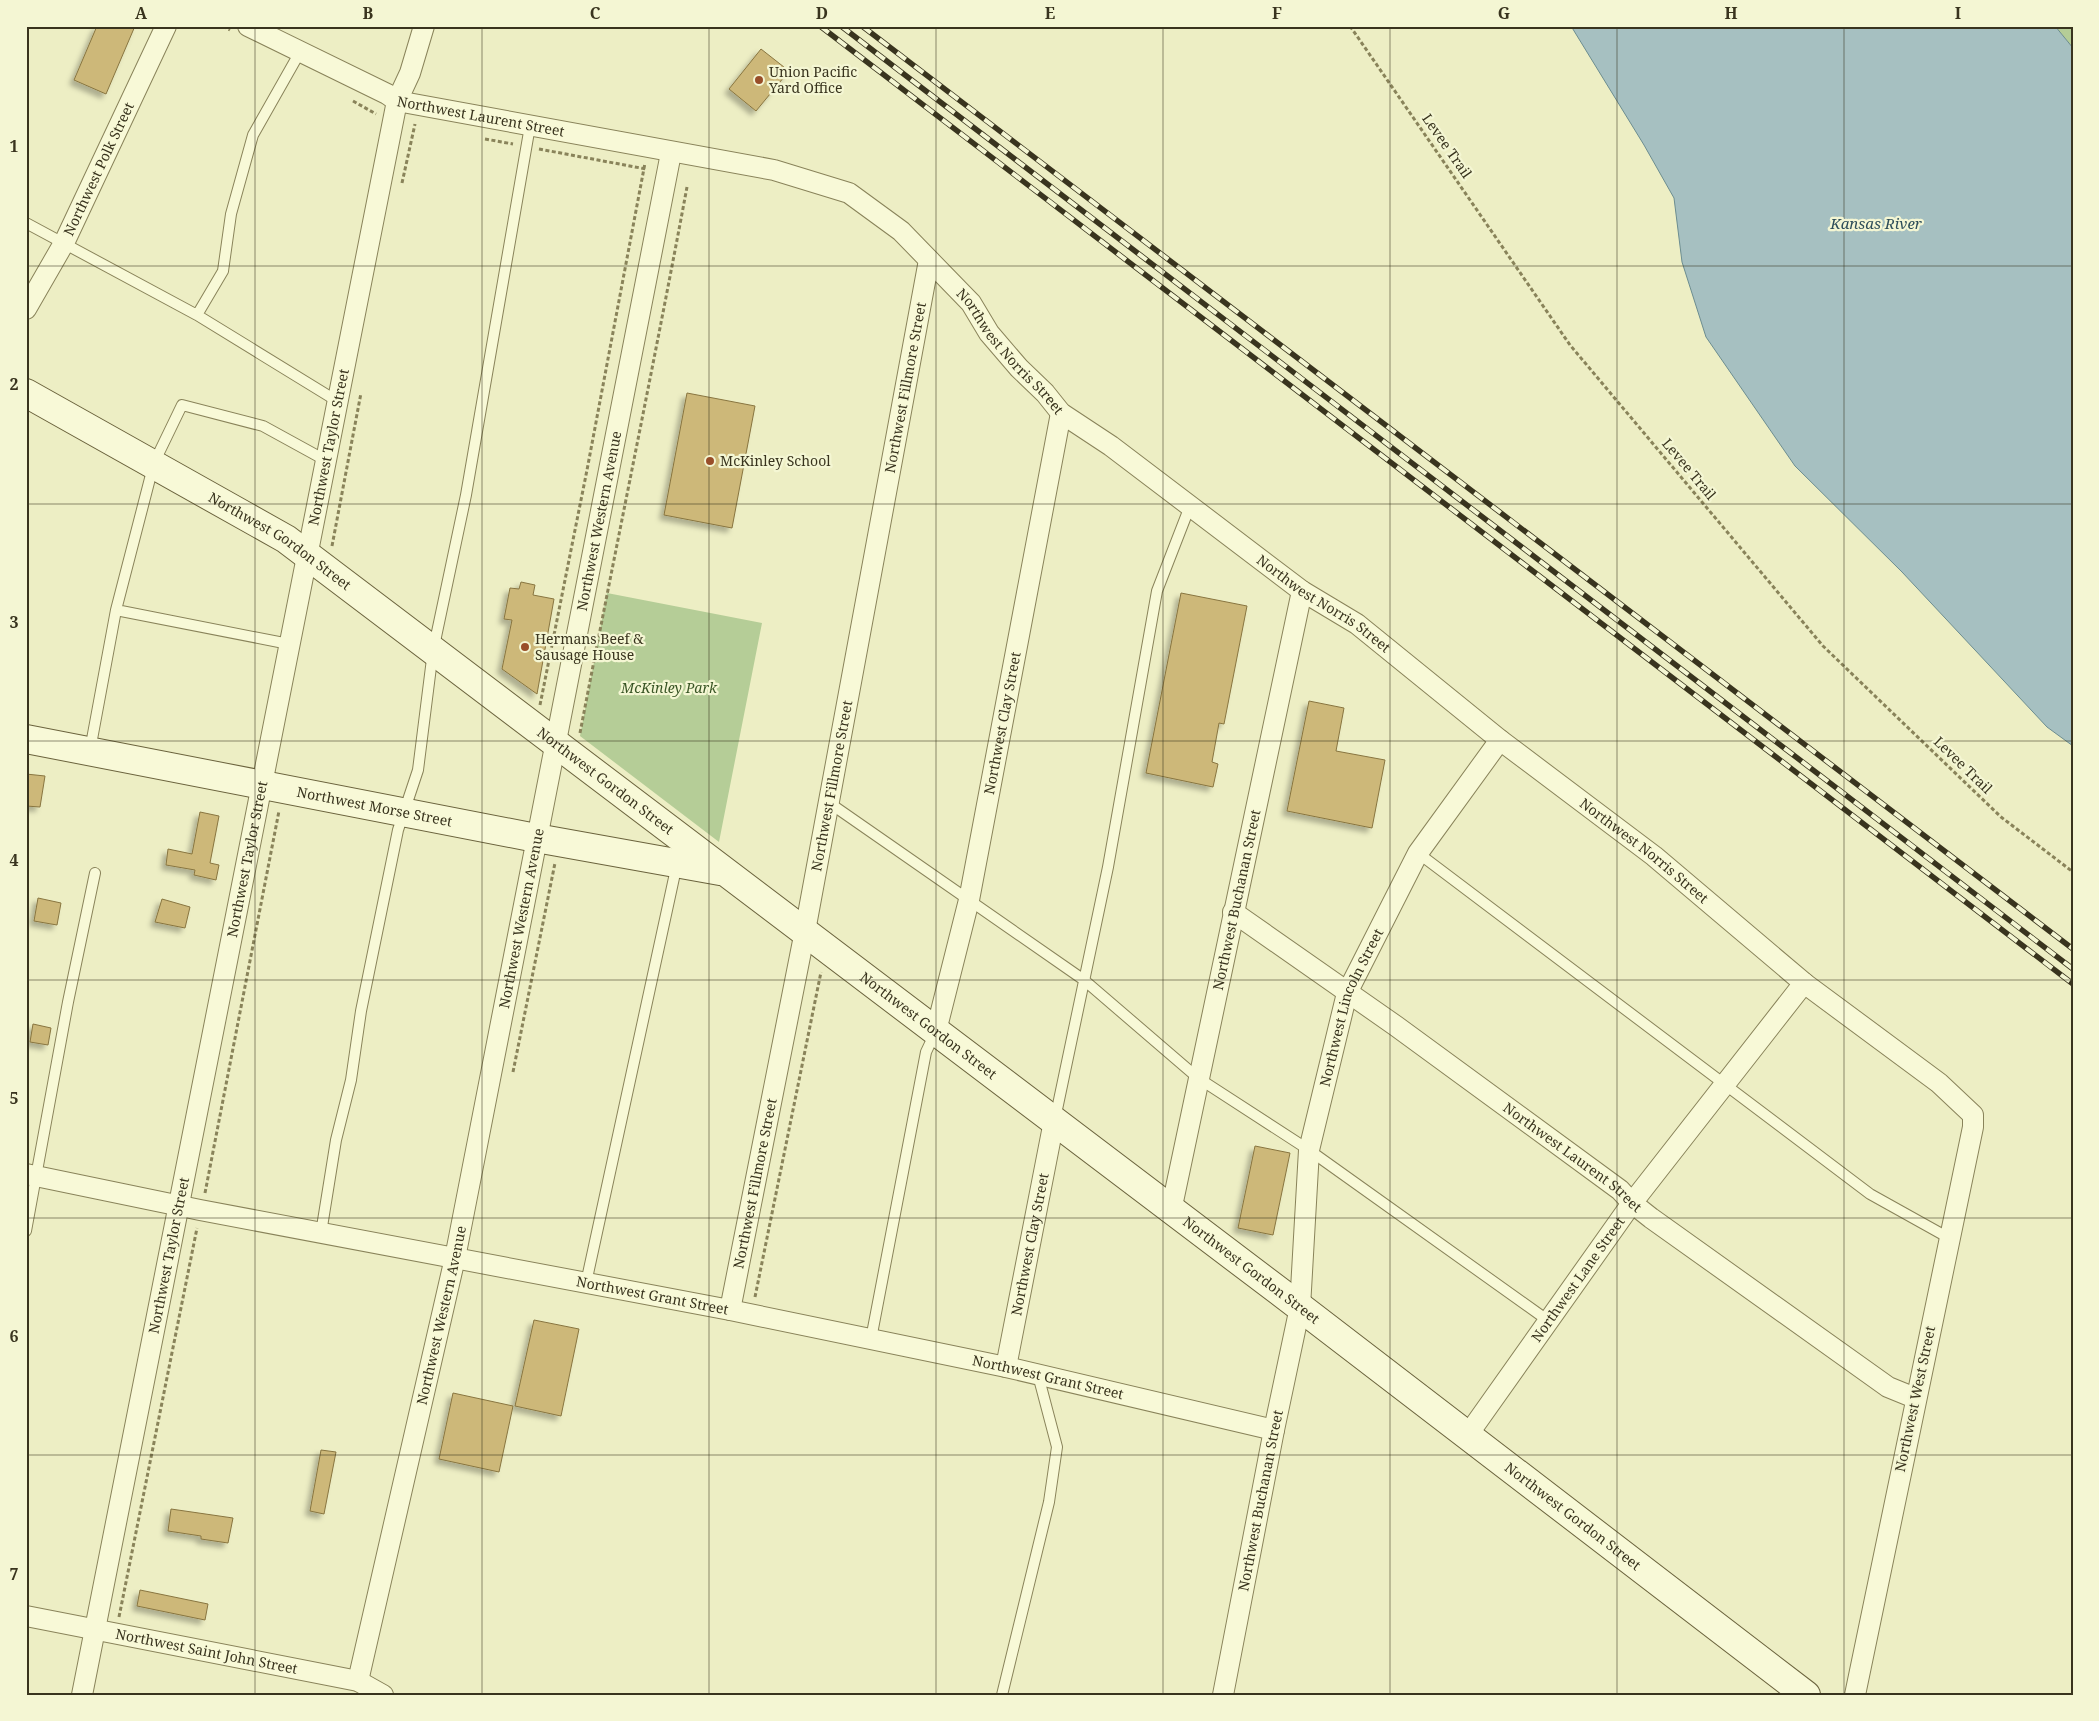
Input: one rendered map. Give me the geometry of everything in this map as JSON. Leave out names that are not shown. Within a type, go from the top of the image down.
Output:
[{"type":"main road","name":"Northwest Gordon Street","points":[[26,393],[154,463],[286,539],[433,651],[568,740],[723,871],[805,931],[826,949],[1300,1307],[1806,1695]]},
{"type":"main road","name":"Northwest Morse Street","points":[[26,739],[536,838],[723,871]]},
{"type":"street","name":"Northwest Polk Street","points":[[26,309],[64,243],[166,26]]},
{"type":"street","name":"Northwest Laurent Street","points":[[248,26],[387,94],[397,101],[671,153]]},
{"type":"street","name":"Northwest Taylor Street","points":[[82,1695],[178,1206],[271,787],[289,644],[397,101],[410,73],[424,26]]},
{"type":"street","name":"Northwest Norris Street","points":[[671,153],[774,170],[850,193],[901,231],[971,303],[989,333],[1061,413],[1111,446],[1302,591],[1357,624],[1500,740],[1654,856],[1804,983],[1939,1083],[1964,1108]]},
{"type":"street","name":"Northwest Western Avenue","points":[[358,1681],[455,1258],[536,838],[568,740],[671,153]]},
{"type":"street","name":"Northwest Fillmore Street","points":[[730,1310],[805,931],[929,260]]},
{"type":"street","name":"Northwest Clay Street","points":[[936,1031],[969,900],[1061,413]]},
{"type":"street","name":"Northwest Buchanan Street","points":[[1171,1210],[1302,591]]},
{"type":"street","name":"Northwest Lincoln Street","points":[[1300,1307],[1309,1150],[1347,993],[1418,854],[1500,740]]},
{"type":"street","name":"Northwest Laurent Street","points":[[1233,912],[1396,1026],[1620,1190],[1632,1203],[1888,1387],[1915,1398]]},
{"type":"street","name":"Northwest Lane Street","points":[[1467,1436],[1550,1322],[1632,1203],[1804,983]]},
{"type":"street","name":"Northwest West Street","points":[[1855,1695],[1915,1398],[1973,1127],[1973,1115],[1964,1108]]},
{"type":"street","name":"Northwest Clay Street","points":[[1006,1367],[1054,1121]]},
{"type":"street","name":"Northwest Grant Street","points":[[32,1176],[178,1206],[730,1310],[1038,1374],[1274,1430]]},
{"type":"street","name":"Northwest Buchanan Street","points":[[1223,1695],[1274,1430],[1300,1307]]},
{"type":"street","name":"Northwest Saint John Street","points":[[26,1616],[358,1681],[383,1695]]},
{"type":"lane","points":[[197,315],[223,271],[231,214],[253,135],[300,52]]},
{"type":"lane","points":[[321,1233],[336,1140],[351,1080],[361,1012],[403,811],[418,770],[433,651],[466,495],[530,126]]},
{"type":"lane","points":[[26,223],[197,315],[337,402]]},
{"type":"lane","points":[[90,752],[116,610],[154,463],[182,405],[263,426],[326,460]]},
{"type":"lane","points":[[1054,1121],[1057,1099],[1108,867],[1157,591],[1190,506]]},
{"type":"lane","points":[[116,610],[289,644]]},
{"type":"lane","points":[[828,802],[1084,980],[1198,1078],[1309,1150],[1550,1322]]},
{"type":"lane","points":[[1418,854],[1870,1194],[1949,1238]]},
{"type":"lane","points":[[586,1283],[677,864]]},
{"type":"lane","points":[[26,1231],[32,1176],[95,873]]},
{"type":"lane","points":[[871,1339],[926,1052],[936,1031]]},
{"type":"lane","points":[[1002,1695],[1049,1502],[1057,1447],[1038,1374]]},
{"type":"path","name":"Levee Trail","points":[[1350,26],[1570,345],[1823,646],[2001,817],[2073,872]]},
{"type":"path","points":[[539,708],[587,470],[648,148]]},
{"type":"path","points":[[568,740],[616,544],[660,336],[687,187]]},
{"type":"path","points":[[117,1633],[243,997],[271,787]]},
{"type":"path","points":[[751,1315],[826,949]]},
{"type":"green space","points":[[2055,26],[2073,26],[2073,48]]},
{"type":"green space","name":"McKinley Park","points":[[607,593],[762,623],[719,842],[580,736]]},
{"type":"water","name":"Kansas River","points":[[1571,26],[2055,26],[2073,48],[2073,746],[2047,727],[1902,572],[1795,466],[1706,337],[1682,262],[1674,198]]},
{"type":"building","points":[[97,26],[135,26],[106,94],[74,80]]},
{"type":"building","name":"Union Pacific Yard Office","points":[[761,49],[789,71],[756,111],[729,89]]},
{"type":"building","name":"McKinley School","points":[[687,393],[755,406],[732,528],[664,515]]},
{"type":"building","points":[[521,582],[535,585],[533,595],[554,599],[537,694],[502,669],[512,620],[504,619],[510,588],[519,589]]},
{"type":"building","points":[[1181,593],[1247,606],[1224,724],[1219,723],[1212,762],[1218,764],[1213,787],[1146,773]]},
{"type":"building","points":[[1309,701],[1344,708],[1336,751],[1385,760],[1372,828],[1287,811]]},
{"type":"building","points":[[26,774],[45,776],[40,807],[26,806]]},
{"type":"building","points":[[200,812],[219,816],[210,863],[219,865],[216,880],[194,875],[195,870],[166,865],[168,849],[192,854]]},
{"type":"building","points":[[38,898],[61,903],[57,925],[34,921]]},
{"type":"building","points":[[162,899],[190,907],[185,928],[155,922]]},
{"type":"building","points":[[33,1024],[51,1028],[48,1045],[30,1042]]},
{"type":"building","points":[[1255,1146],[1290,1153],[1273,1235],[1238,1228]]},
{"type":"building","points":[[534,1320],[579,1329],[561,1416],[515,1406]]},
{"type":"building","points":[[453,1393],[513,1406],[499,1472],[439,1459]]},
{"type":"building","points":[[321,1450],[336,1452],[324,1514],[310,1511]]},
{"type":"building","points":[[171,1509],[233,1518],[228,1543],[201,1539],[201,1536],[168,1531]]},
{"type":"building","points":[[140,1590],[208,1604],[205,1620],[137,1606]]},
{"type":"railway","points":[[820,26],[2073,984]]},
{"type":"railway","points":[[841,26],[2073,969]]},
{"type":"railway","points":[[862,26],[2073,949]]},
{"type":"place","name":"Union Pacific Yard Office","points":[[759,80]]},
{"type":"place","name":"McKinley School","points":[[710,461]]},
{"type":"place","name":"Hermans Beef & Sausage House","points":[[525,647]]}]
